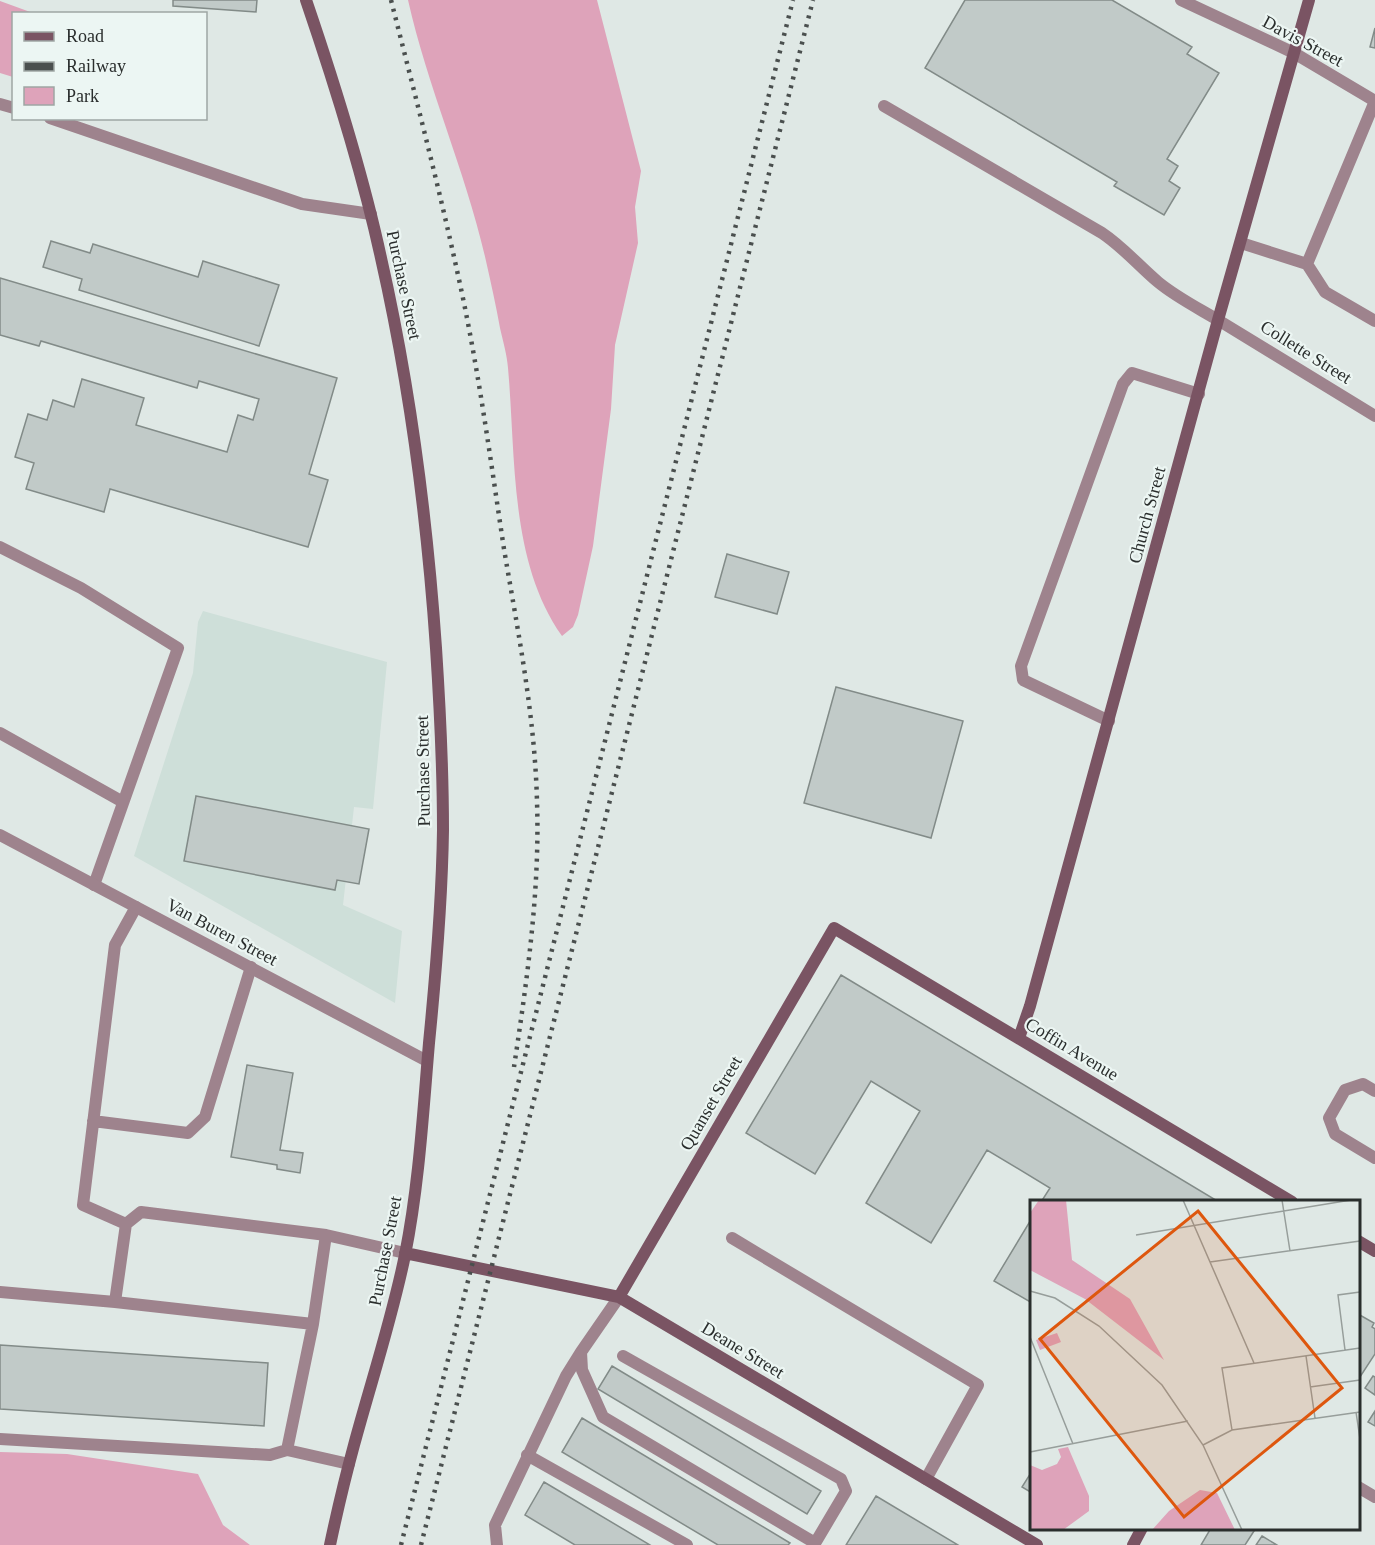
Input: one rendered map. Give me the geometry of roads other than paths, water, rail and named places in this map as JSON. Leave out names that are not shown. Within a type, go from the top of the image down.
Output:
[{"type":"main road","name":"Purchase Street","points":[[306,0],[348,128],[371,214],[395,324],[417,458],[427,544],[439,690],[443,832],[440,908],[427,1060],[415,1189],[405,1253],[330,1545]]},
{"type":"main road","name":"Church Street","points":[[1019,1038],[1030,1006],[1218,320],[1309,0]]},
{"type":"main road","name":"Coffin Avenue","points":[[834,928],[1289,1200]]},
{"type":"main road","name":"Quanset Street","points":[[619,1297],[834,928]]},
{"type":"main road","name":"Deane Street","points":[[405,1253],[619,1297],[1037,1545]]},
{"type":"main road","points":[[1133,1545],[1141,1530]]},
{"type":"street","name":"Davis Street","points":[[1180,0],[1294,53],[1375,101]]},
{"type":"street","points":[[1307,264],[1375,101]]},
{"type":"street","name":"Collette Street","points":[[885,106],[1113,240],[1170,291],[1375,416]]},
{"type":"street","points":[[56,120],[303,204],[371,214]]},
{"type":"street","points":[[1241,243],[1307,264],[1325,292],[1375,321]]},
{"type":"street","points":[[1109,721],[1023,680],[1021,666],[1123,384],[1132,373],[1199,394]]},
{"type":"street","points":[[0,547],[81,588],[178,648],[94,885]]},
{"type":"street","points":[[0,733],[123,802]]},
{"type":"street","name":"Van Buren Street","points":[[0,835],[427,1060]]},
{"type":"street","points":[[126,1224],[82,1205],[115,945],[136,906]]},
{"type":"street","points":[[93,1121],[188,1133],[205,1117],[251,968]]},
{"type":"street","points":[[1375,1091],[1363,1084],[1345,1090],[1329,1118],[1335,1134],[1375,1158]]},
{"type":"street","points":[[114,1302],[126,1224],[141,1212],[326,1236],[405,1253]]},
{"type":"street","points":[[287,1449],[313,1324],[326,1236]]},
{"type":"street","points":[[732,1239],[978,1385],[926,1479]]},
{"type":"street","points":[[0,1292],[313,1324]]},
{"type":"street","points":[[497,1545],[495,1525],[527,1455],[566,1376],[619,1297]]},
{"type":"street","points":[[581,1352],[582,1370],[603,1417],[814,1544],[846,1491],[841,1479],[623,1356]]},
{"type":"street","points":[[0,1438],[270,1455],[287,1449],[349,1464]]},
{"type":"street","points":[[527,1455],[687,1545]]},
{"type":"street","points":[[1360,1488],[1375,1497]]},
{"type":"railway","points":[[391,0],[434,172],[472,343],[533,738],[537,802],[536,868],[528,968],[514,1067]]},
{"type":"railway","points":[[401,1545],[793,0]]},
{"type":"railway","points":[[421,1545],[813,0]]}]
